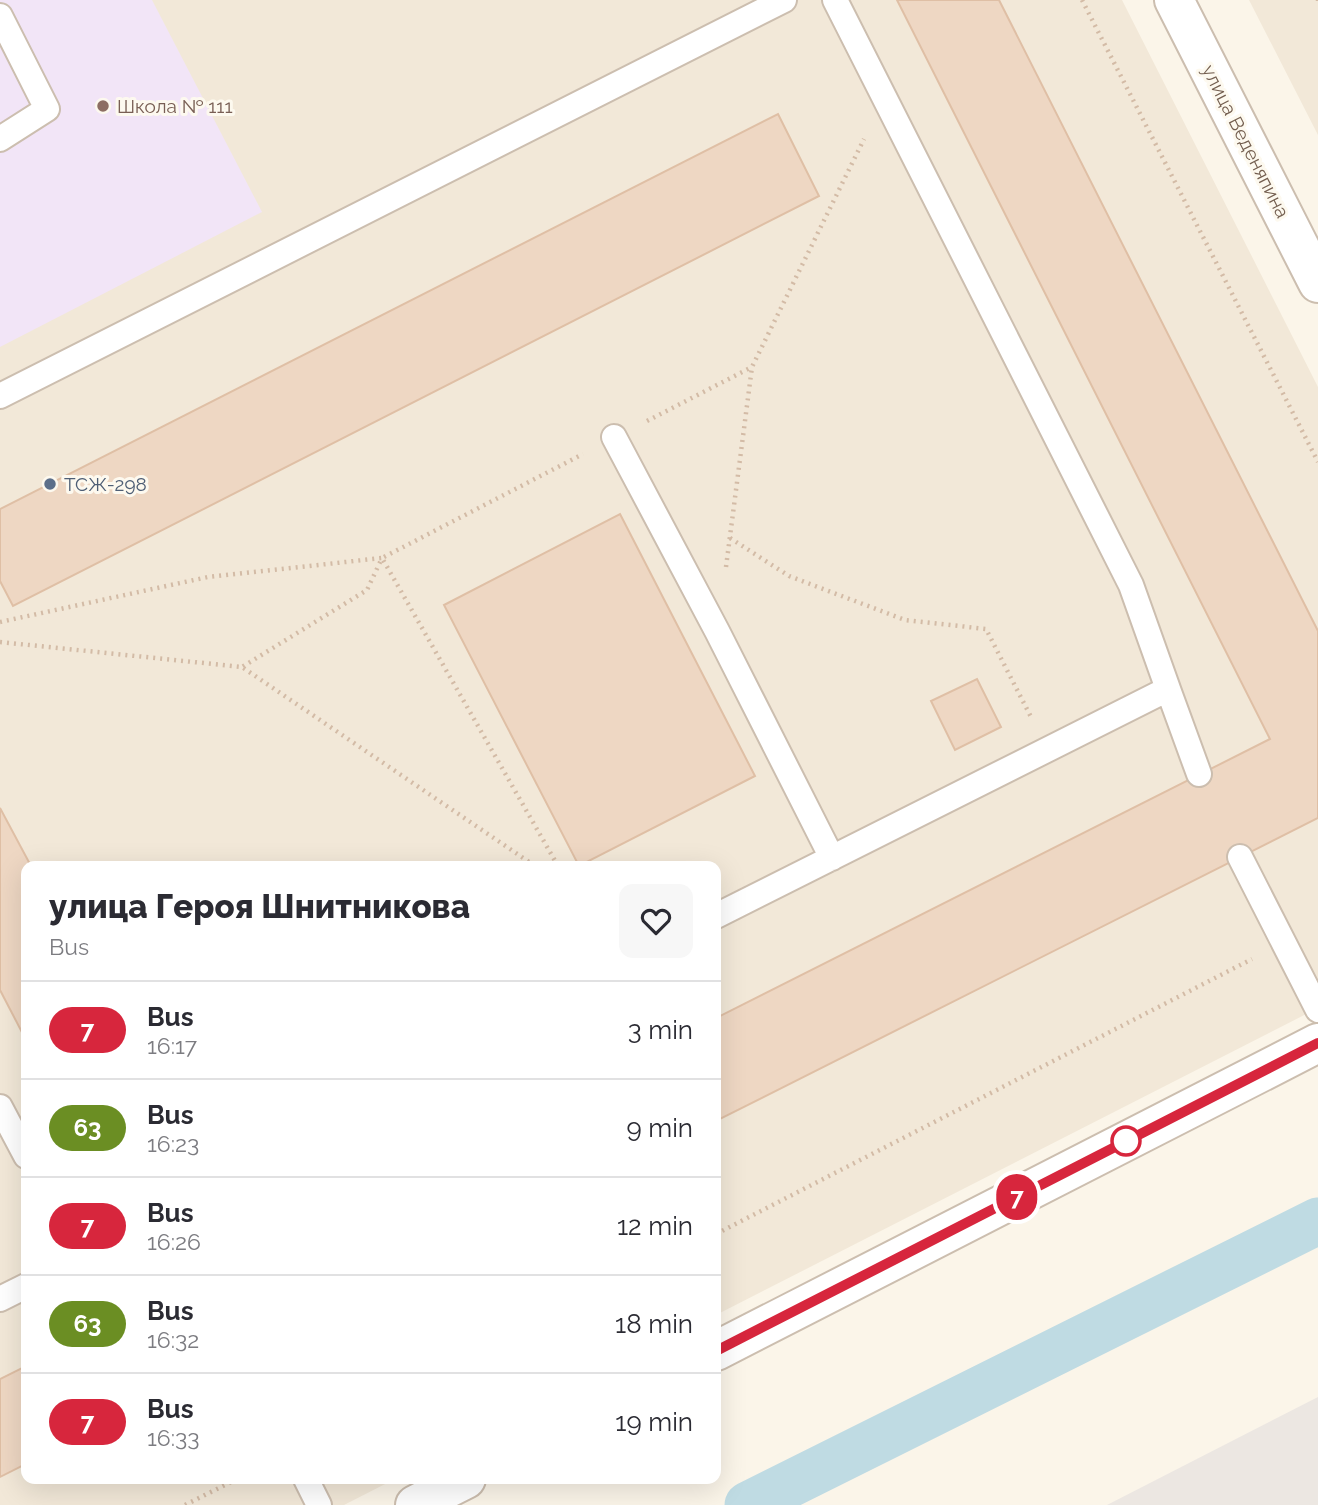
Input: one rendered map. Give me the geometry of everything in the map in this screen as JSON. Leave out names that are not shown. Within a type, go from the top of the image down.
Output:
[{"type":"street","name":"улица Веденяпина","points":[[1174,0],[1318,283]]},
{"type":"street","points":[[721,1348],[1318,1043]]},
{"type":"street","points":[[415,1505],[456,1484]]},
{"type":"lane","points":[[0,396],[784,0]]},
{"type":"lane","points":[[835,0],[1131,585],[1199,774]]},
{"type":"lane","points":[[0,16],[47,109],[0,139]]},
{"type":"lane","points":[[614,437],[717,631],[832,858]]},
{"type":"lane","points":[[721,914],[1168,689]]},
{"type":"lane","points":[[1240,857],[1318,1010]]},
{"type":"lane","points":[[0,1107],[21,1147]]},
{"type":"lane","points":[[0,1299],[21,1288]]},
{"type":"lane","points":[[308,1484],[319,1505]]},
{"type":"path","points":[[1082,0],[1318,462]]},
{"type":"path","points":[[717,631],[752,367],[884,98]]},
{"type":"path","points":[[0,622],[208,577],[382,558],[752,367]]},
{"type":"path","points":[[730,538],[789,576],[905,620],[986,629],[1047,749]]},
{"type":"path","points":[[243,667],[367,590],[382,558]]},
{"type":"path","points":[[382,558],[555,861]]},
{"type":"path","points":[[0,642],[243,667],[528,861]]},
{"type":"path","points":[[721,1231],[1284,943]]},
{"type":"path","points":[[185,1505],[227,1484]]},
{"type":"shaded area","points":[[0,0],[1122,0],[1318,387],[1318,1008],[721,1312],[721,861],[21,861],[21,1484],[385,1484],[344,1505],[0,1505]]},
{"type":"shaded area","name":"Школа № 111","points":[[0,0],[152,0],[262,212],[0,347]]},
{"type":"shaded area","points":[[1249,0],[1318,0],[1318,135]]},
{"type":"shaded area","points":[[1318,1397],[1318,1505],[1107,1505]]},
{"type":"building","points":[[897,0],[999,0],[1318,631],[1318,818],[721,1118],[721,1015],[1270,739]]},
{"type":"building","points":[[778,114],[819,196],[13,606],[0,581],[0,509]]},
{"type":"building","points":[[620,514],[755,776],[589,861],[576,861],[444,605]]},
{"type":"building","points":[[977,679],[1001,727],[955,750],[931,701]]},
{"type":"building","points":[[0,808],[28,861],[21,861],[21,1030],[0,990]]},
{"type":"building","points":[[21,1368],[21,1466],[0,1477],[0,1379]]},
{"type":"waterway","points":[[748,1505],[1318,1221]]},
{"type":"bus line","name":"7","points":[[721,1348],[1318,1043]]},
{"type":"place","name":"Школа № 111","points":[[103,106]]},
{"type":"place","name":"ТСЖ-298","points":[[50,484]]}]
